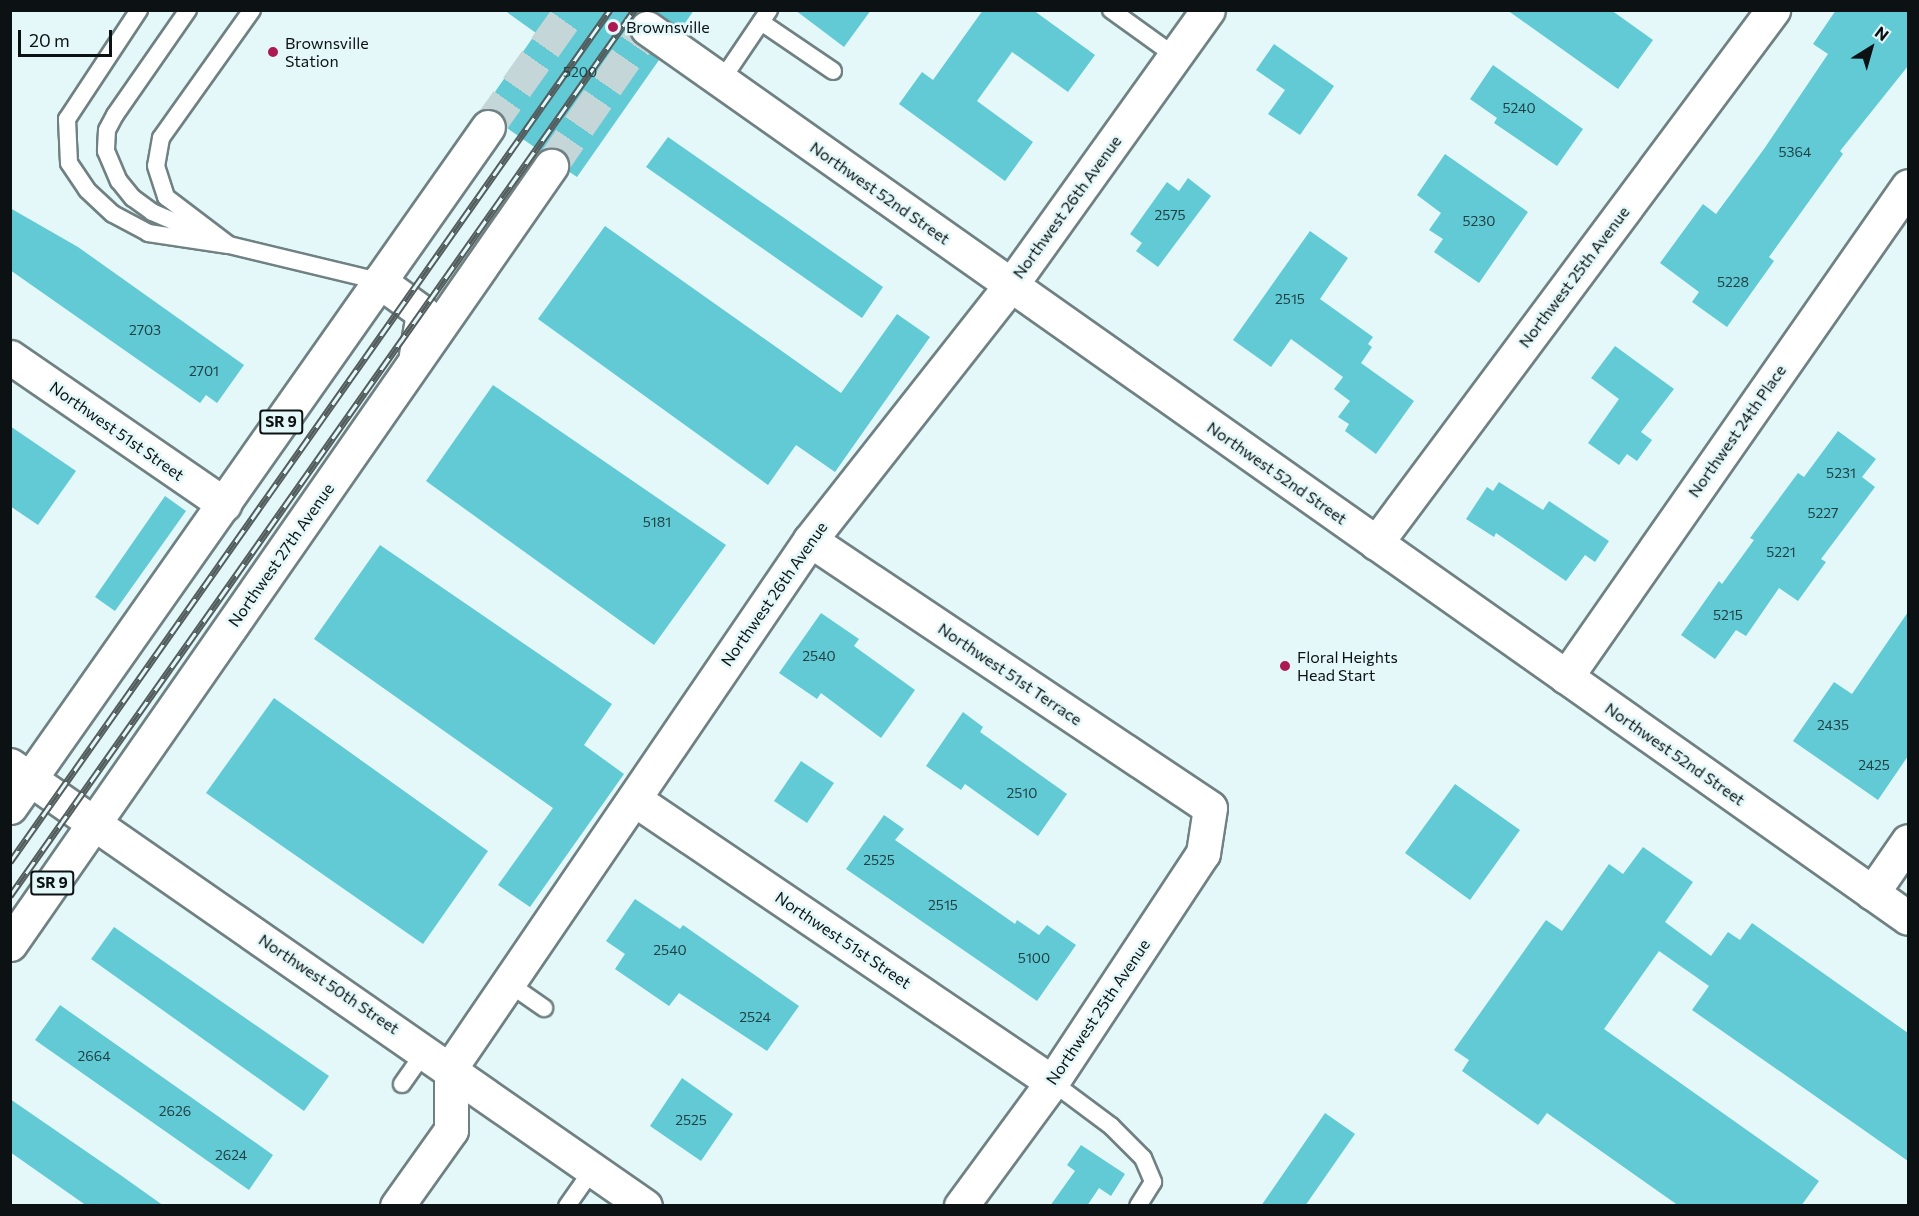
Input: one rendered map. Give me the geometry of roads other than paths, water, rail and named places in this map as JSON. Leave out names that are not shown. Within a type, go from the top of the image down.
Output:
[{"type":"street","name":"Northwest 26th Avenue","points":[[438,1059],[508,983],[810,540],[1011,285],[1208,10]]},
{"type":"street","name":"Northwest 25th Avenue","points":[[1376,543],[1773,10]]},
{"type":"street","name":"Northwest 52nd Street","points":[[647,28],[1908,918]]},
{"type":"street","name":"SR 9","points":[[10,807],[20,772],[224,504],[488,127]]},
{"type":"street","name":"Northwest 27th Avenue","points":[[10,944],[551,166]]},
{"type":"street","name":"Northwest 24th Place","points":[[1566,677],[1908,186]]},
{"type":"street","points":[[379,281],[423,313],[414,362]]},
{"type":"street","name":"Northwest 51st Street","points":[[10,357],[224,504]]},
{"type":"street","name":"Northwest 51st Terrace","points":[[810,540],[1210,808]]},
{"type":"street","name":"Northwest 50th Street","points":[[20,772],[438,1059],[645,1206]]},
{"type":"street","name":"Northwest 51st Street","points":[[633,799],[1052,1082]]},
{"type":"street","name":"Northwest 25th Avenue","points":[[961,1206],[1052,1082],[1203,853],[1210,808]]},
{"type":"street","points":[[1872,893],[1908,841]]},
{"type":"street","points":[[397,1206],[451,1130],[438,1059]]},
{"type":"lane","points":[[139,10],[67,119],[69,163],[87,190],[113,213],[148,233],[229,245],[379,281]]},
{"type":"lane","points":[[188,10],[107,130],[106,151],[116,175],[133,198],[152,212],[229,245]]},
{"type":"lane","points":[[229,245],[166,197],[156,166],[161,138],[252,10]]},
{"type":"lane","points":[[1111,10],[1175,57]]},
{"type":"lane","points":[[721,81],[765,16],[832,71]]},
{"type":"lane","points":[[508,983],[544,1008]]},
{"type":"lane","points":[[402,1084],[438,1059]]},
{"type":"lane","points":[[1052,1082],[1111,1126],[1143,1158],[1153,1182],[1138,1206]]},
{"type":"lane","points":[[567,1206],[593,1169]]},
{"type":"tunnel","points":[[488,127],[571,10]]},
{"type":"tunnel","points":[[551,166],[659,10]]},
{"type":"railway","points":[[10,862],[610,10]]},
{"type":"railway","points":[[10,896],[634,10]]},
{"type":"place","name":"Brownsville","points":[[613,27]]},
{"type":"place","name":"Brownsville Station","points":[[273,52]]},
{"type":"place","name":"Floral Heights Head Start","points":[[1285,666]]}]
